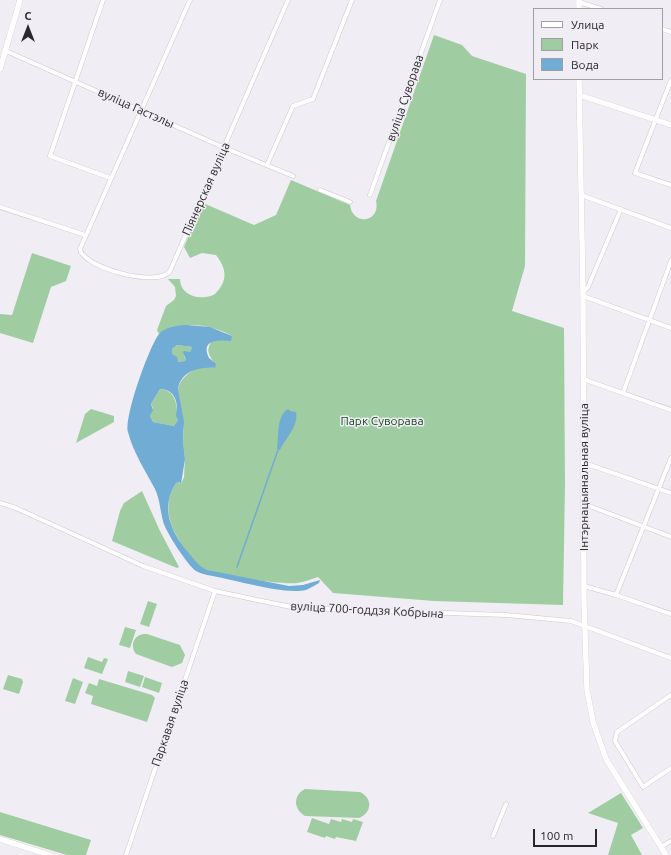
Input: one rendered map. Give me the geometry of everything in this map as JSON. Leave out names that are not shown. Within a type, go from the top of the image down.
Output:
[{"type":"main road","points":[[0,69],[20,0]]},
{"type":"main road","name":"Інтэрнацыянальная вуліца","points":[[579,80],[583,294],[584,625],[587,690],[596,735],[606,758],[666,855]]},
{"type":"main road","points":[[579,95],[671,125]]},
{"type":"main road","points":[[0,840],[50,855]]},
{"type":"street","points":[[103,0],[50,156],[110,178]]},
{"type":"street","points":[[0,208],[85,235],[190,0]]},
{"type":"street","name":"Піянерская вуліца","points":[[85,235],[80,252],[89,260],[132,277],[157,278],[168,275],[225,148],[288,0]]},
{"type":"street","points":[[267,165],[293,106],[313,99],[352,0]]},
{"type":"street","name":"вуліца Суворава","points":[[370,195],[440,0]]},
{"type":"street","points":[[579,1],[598,8]]},
{"type":"street","name":"вуліца Гастэлы","points":[[6,51],[225,148],[293,176]]},
{"type":"street","points":[[671,80],[635,172],[671,185]]},
{"type":"street","points":[[320,190],[350,202]]},
{"type":"street","points":[[581,195],[671,228]]},
{"type":"street","points":[[621,210],[588,288],[583,294],[671,328]]},
{"type":"street","points":[[623,393],[671,261]]},
{"type":"street","points":[[583,379],[671,410]]},
{"type":"street","points":[[616,595],[671,458]]},
{"type":"street","points":[[584,465],[590,464],[671,493]]},
{"type":"street","name":"вуліца 700-годдзя Кобрына","points":[[0,503],[16,508],[143,566],[215,591],[296,608],[506,615],[571,621],[671,658]]},
{"type":"street","points":[[584,504],[671,537]]},
{"type":"street","points":[[584,586],[616,595],[671,614]]},
{"type":"street","name":"Паркавая вуліца","points":[[126,855],[215,591]]},
{"type":"street","points":[[671,695],[617,732],[615,736],[618,746],[643,787],[671,768]]},
{"type":"street","points":[[493,836],[506,804]]},
{"type":"street","points":[[661,847],[671,841]]},
{"type":"green space","name":"Парк Суворава","points":[[434,35],[462,45],[472,56],[526,74],[525,266],[512,311],[564,328],[565,484],[563,605],[434,601],[333,593],[318,577],[300,583],[247,579],[218,573],[200,567],[188,553],[171,524],[168,508],[169,498],[176,483],[178,482],[181,484],[184,477],[184,429],[178,389],[179,385],[185,376],[200,367],[215,368],[208,350],[211,342],[225,340],[232,336],[205,326],[196,325],[177,327],[159,334],[157,330],[166,306],[174,300],[176,296],[175,287],[168,279],[180,279],[181,285],[188,294],[199,297],[215,294],[224,280],[224,270],[216,255],[202,253],[190,258],[184,247],[203,203],[254,225],[276,215],[291,180],[350,205],[352,212],[356,217],[366,219],[371,217],[374,214],[376,201]]},
{"type":"green space","points":[[32,253],[71,266],[66,281],[51,287],[33,343],[0,333],[0,314],[12,315]]},
{"type":"green space","points":[[177,345],[192,347],[190,352],[184,356],[186,360],[178,362],[172,354],[172,349]]},
{"type":"green space","points":[[160,389],[166,390],[175,400],[178,420],[174,426],[153,422],[150,416],[153,408],[151,404]]},
{"type":"green space","points":[[91,409],[114,416],[114,422],[76,443],[85,414]]},
{"type":"green space","points":[[142,491],[160,531],[179,567],[177,568],[112,541],[120,511],[124,503]]},
{"type":"green space","points":[[148,601],[157,604],[149,627],[140,624]]},
{"type":"green space","points":[[125,627],[136,630],[130,648],[119,645]]},
{"type":"green space","points":[[147,634],[180,645],[185,655],[182,663],[172,667],[136,654],[133,647],[134,640],[139,635]]},
{"type":"green space","points":[[88,657],[102,662],[104,658],[108,659],[102,674],[84,668]]},
{"type":"green space","points":[[128,671],[144,676],[140,687],[125,682]]},
{"type":"green space","points":[[8,675],[22,679],[23,682],[19,694],[3,689]]},
{"type":"green space","points":[[145,677],[162,683],[159,693],[142,687]]},
{"type":"green space","points":[[73,678],[83,682],[75,704],[65,701]]},
{"type":"green space","points":[[99,679],[152,695],[155,698],[147,722],[91,704],[93,696],[85,693],[89,683],[97,686]]},
{"type":"green space","points":[[305,789],[360,792],[369,802],[368,809],[363,816],[359,818],[305,816],[298,810],[296,802],[298,795]]},
{"type":"green space","points":[[621,793],[643,828],[631,835],[642,855],[608,855],[618,823],[588,813]]},
{"type":"green space","points":[[0,812],[91,840],[86,855],[67,855],[0,835]]},
{"type":"green space","points":[[312,818],[329,824],[331,819],[341,822],[342,819],[352,822],[353,819],[363,822],[356,841],[336,837],[335,839],[326,836],[325,838],[307,832]]},
{"type":"water","points":[[183,325],[210,327],[232,336],[231,341],[212,342],[207,347],[209,358],[216,364],[215,368],[203,368],[192,371],[183,378],[178,389],[184,422],[183,441],[185,459],[181,484],[179,482],[176,483],[171,492],[169,501],[168,510],[172,527],[187,551],[207,570],[289,586],[303,585],[320,580],[319,583],[306,590],[296,591],[271,589],[207,575],[196,571],[183,556],[172,540],[165,526],[157,493],[133,447],[128,432],[128,424],[138,382],[155,341],[159,334],[165,330]],"holes":[[[177,345],[192,347],[190,352],[183,352],[186,360],[178,362],[177,357],[172,354],[172,349]],[[160,389],[169,391],[175,398],[177,406],[176,416],[178,420],[174,426],[153,422],[150,416],[153,410],[151,404]]]},
{"type":"water","points":[[288,409],[296,412],[296,417],[294,427],[280,450],[277,449],[279,427],[284,412]]},
{"type":"waterway","points":[[237,567],[278,450]]}]
